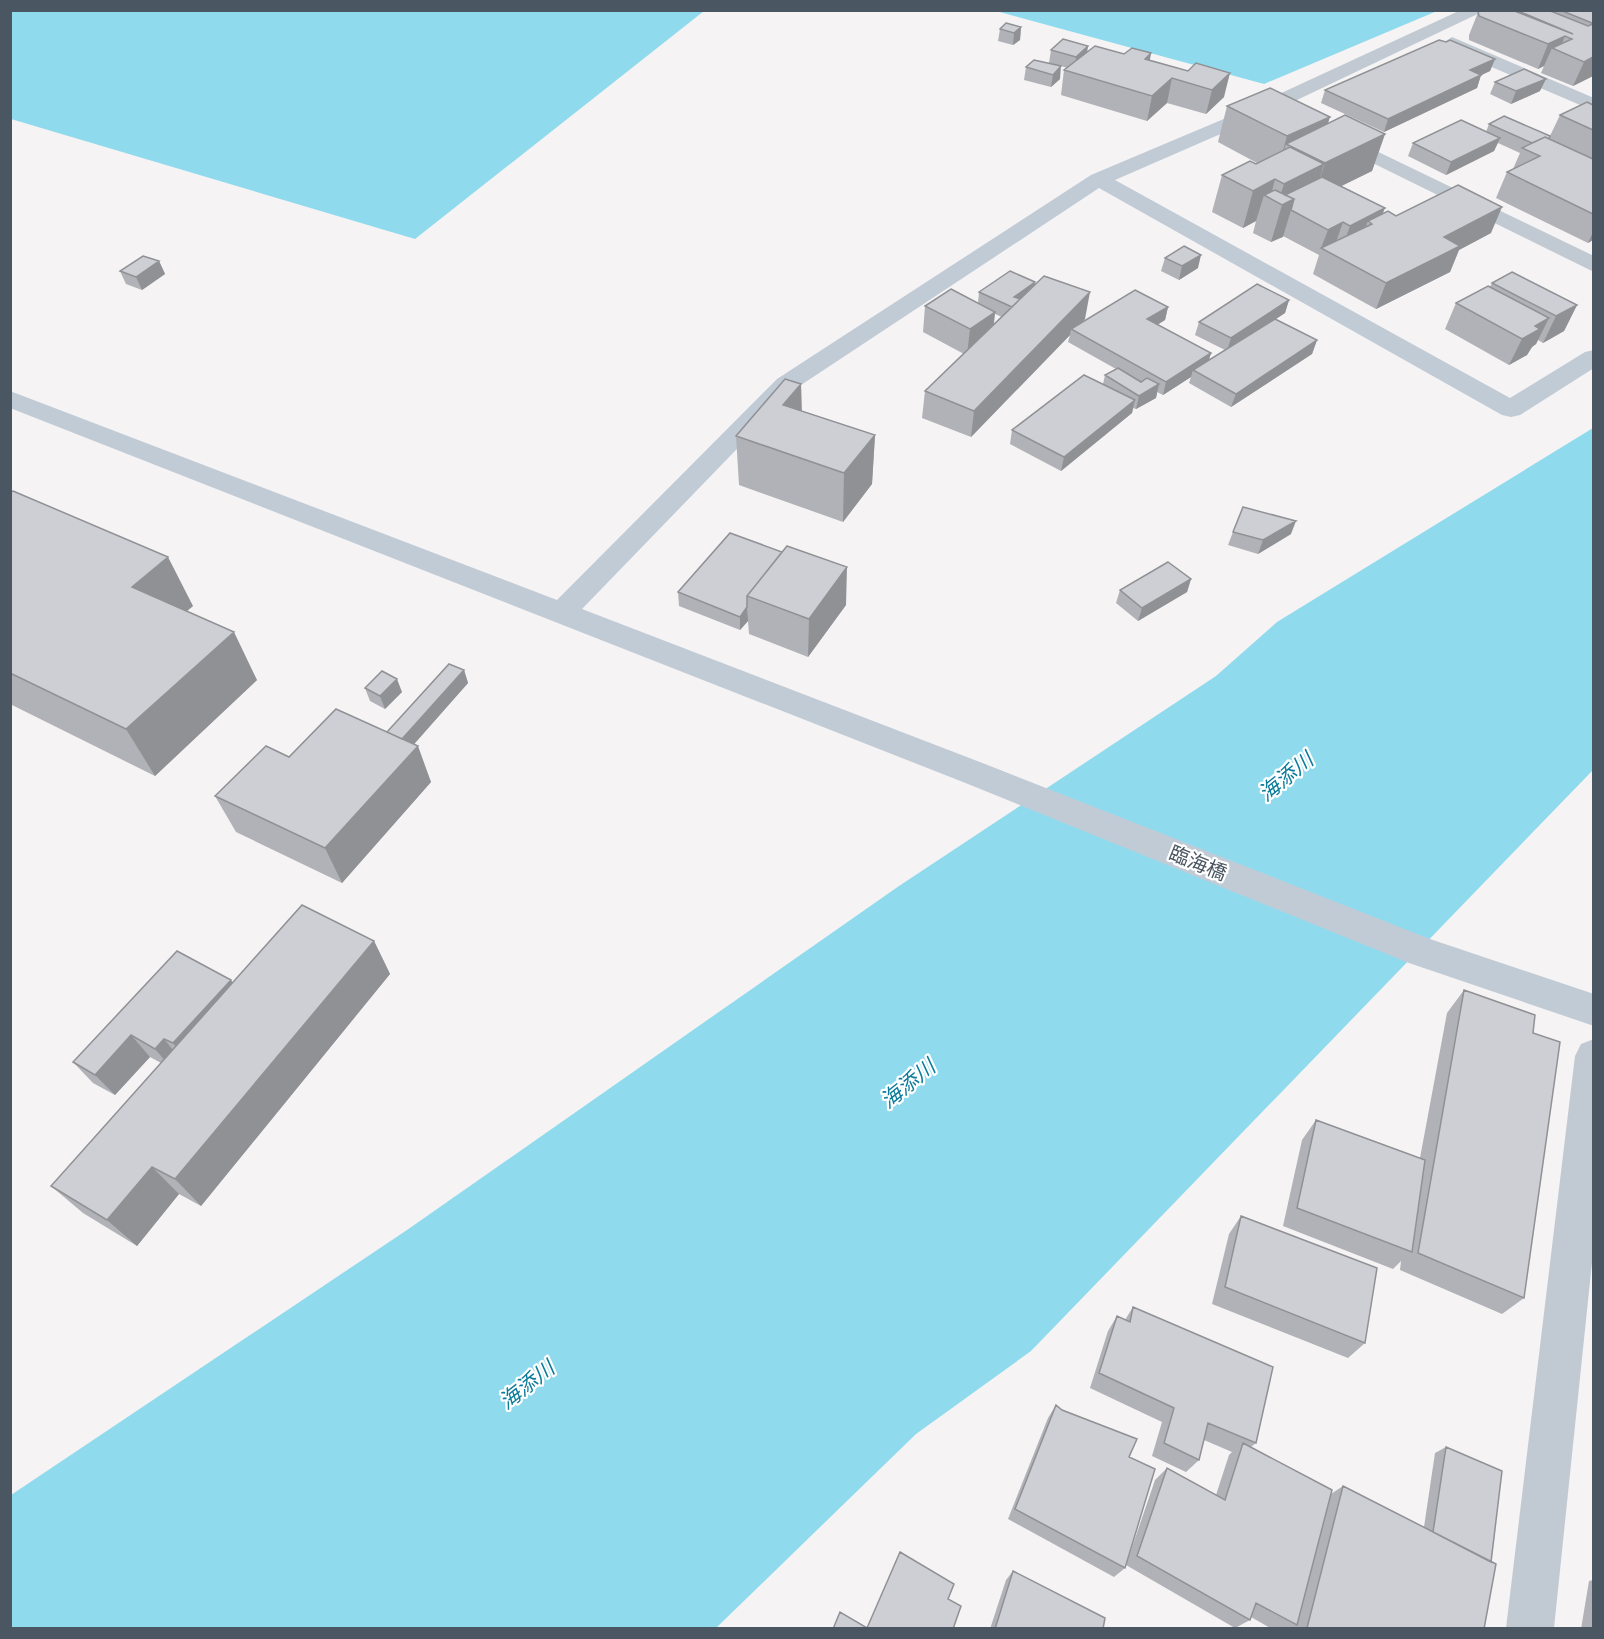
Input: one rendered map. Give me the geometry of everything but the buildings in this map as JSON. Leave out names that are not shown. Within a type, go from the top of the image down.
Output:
[{"type":"street","points":[[561,612],[786,384],[1098,179],[1271,105],[1477,10]]},
{"type":"street","points":[[1429,33],[1593,105]]},
{"type":"street","points":[[1271,105],[1293,116]]},
{"type":"street","points":[[1314,126],[1593,265]]},
{"type":"street","points":[[1098,179],[1511,409],[1593,357]]},
{"type":"street","name":"臨海橋","points":[[10,399],[974,773],[1422,952],[1593,1010]]},
{"type":"street","points":[[1530,1629],[1593,1056]]},
{"type":"water","points":[[10,11],[704,11],[415,239],[11,119]]},
{"type":"water","points":[[996,11],[1437,11],[1264,84]]},
{"type":"water","name":"海添川","points":[[1593,428],[1593,770],[1031,1351],[916,1434],[716,1628],[11,1628],[11,1495],[407,1230],[899,886],[1216,676],[1277,622]]}]
